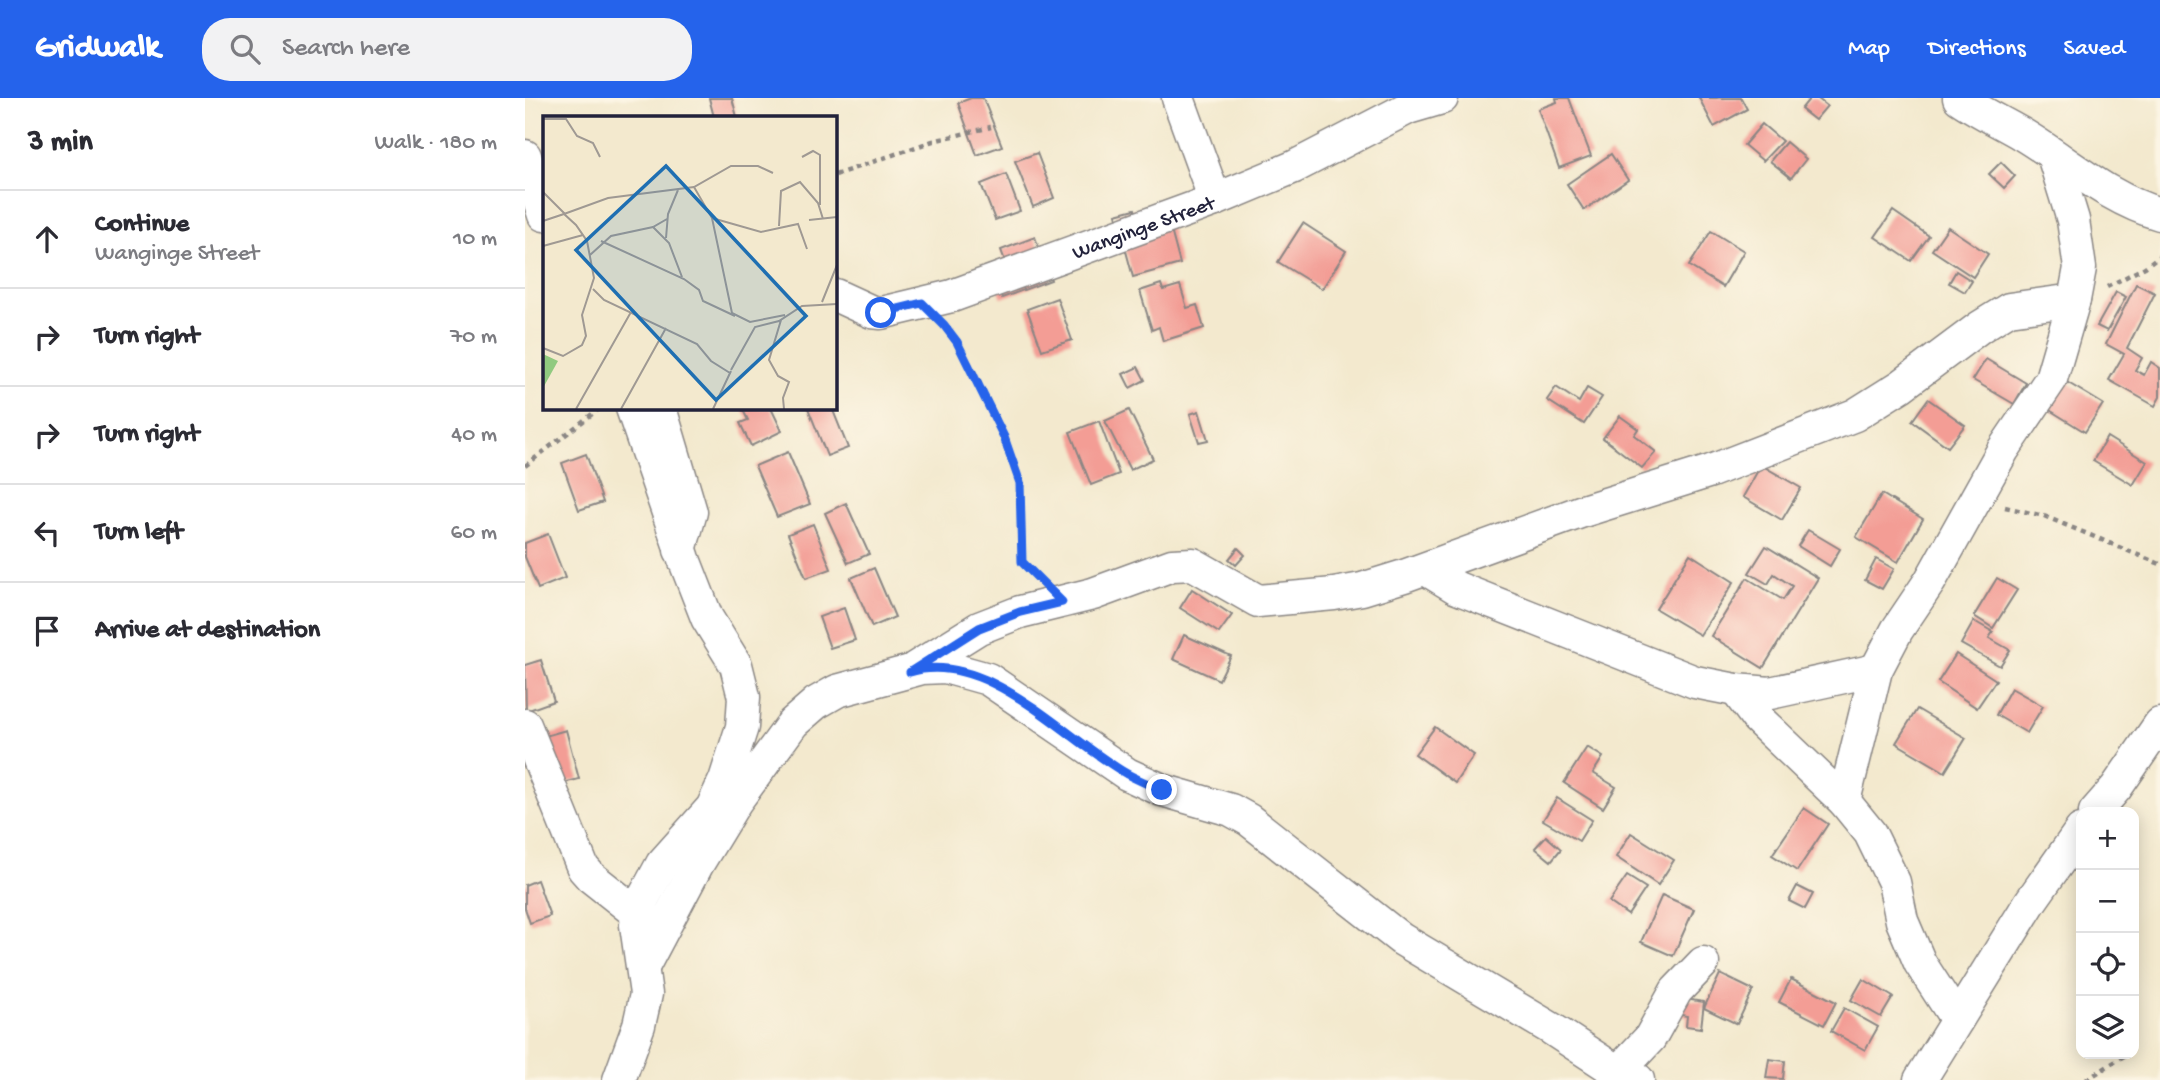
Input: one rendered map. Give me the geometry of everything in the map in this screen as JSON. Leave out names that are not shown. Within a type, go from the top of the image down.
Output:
[{"type":"street","points":[[1178,98],[1215,200]]},
{"type":"street","name":"Wanginge Street","points":[[837,296],[871,312],[891,311],[953,296],[1215,200],[1294,167],[1408,108],[1442,98]]},
{"type":"street","points":[[1959,98],[2053,155],[2093,183],[2160,214]]},
{"type":"street","points":[[1844,802],[1875,670],[1896,630],[1930,581],[2003,450],[2051,379],[2074,300],[2080,268],[2073,220],[2053,155]]},
{"type":"street","points":[[525,156],[543,212]]},
{"type":"street","points":[[910,672],[979,628],[1020,612],[1093,594],[1172,565],[1193,564],[1252,598],[1269,601],[1362,589],[1426,569],[1583,511],[1711,471],[1855,415],[1901,386],[1980,327],[2009,309],[2074,300]]},
{"type":"street","points":[[619,1080],[639,1025],[646,994],[636,925],[643,899],[662,864],[712,808],[725,780],[742,727],[744,697],[736,665],[707,618],[680,550],[633,410]]},
{"type":"street","points":[[661,410],[691,512],[680,550]]},
{"type":"street","points":[[1426,569],[1457,588],[1695,682],[1770,693],[1875,670]]},
{"type":"street","points":[[643,967],[710,844],[793,723],[816,703],[837,691],[922,668],[945,667],[988,679],[1127,774],[1162,790],[1231,810],[1249,820],[1401,939],[1552,1029],[1614,1075],[1650,1038],[1676,991],[1703,963]]},
{"type":"street","points":[[1737,690],[1757,718],[1844,802],[1870,833],[1894,881],[1902,921],[1920,963],[1957,1020]]},
{"type":"street","points":[[2099,807],[2116,788],[2160,724]]},
{"type":"street","points":[[525,725],[583,868],[639,915]]},
{"type":"street","points":[[1920,1080],[2049,873],[2076,837]]},
{"type":"path","points":[[837,174],[933,141],[991,127]]},
{"type":"path","points":[[2074,300],[2100,291],[2145,267],[2160,255]]},
{"type":"path","points":[[922,303],[957,342],[1004,437],[1020,483],[1022,562],[1062,602]]},
{"type":"path","points":[[525,466],[597,410]]},
{"type":"path","points":[[1974,500],[2043,516],[2160,564]]},
{"type":"path","points":[[2086,1080],[2119,1059]]},
{"type":"building","points":[[709,98],[732,98],[737,116],[714,116]]},
{"type":"building","points":[[971,98],[983,98],[1002,146],[977,155],[958,103]]},
{"type":"building","points":[[1556,98],[1569,98],[1591,156],[1559,168],[1538,109],[1557,102]]},
{"type":"building","points":[[1699,98],[1741,98],[1747,109],[1714,127]]},
{"type":"building","points":[[1810,98],[1817,98],[1827,106],[1815,120],[1801,109]]},
{"type":"building","points":[[1762,124],[1782,141],[1763,161],[1744,145]]},
{"type":"building","points":[[1786,142],[1806,159],[1791,178],[1770,161]]},
{"type":"building","points":[[1037,153],[1054,198],[1033,207],[1015,161]]},
{"type":"building","points":[[1611,154],[1628,180],[1584,210],[1567,184]]},
{"type":"building","points":[[2001,162],[2015,176],[2004,188],[1989,174]]},
{"type":"building","points":[[1006,174],[1020,211],[995,220],[981,184]]},
{"type":"building","points":[[1135,209],[1140,226],[1168,219],[1180,264],[1133,277],[1116,214]]},
{"type":"building","points":[[1893,211],[1929,236],[1911,261],[1875,237]]},
{"type":"building","points":[[1303,223],[1346,251],[1322,289],[1278,262]]},
{"type":"building","points":[[1948,227],[1988,254],[1973,277],[1932,250]]},
{"type":"building","points":[[1711,231],[1744,251],[1723,287],[1689,266]]},
{"type":"building","points":[[1035,237],[1051,280],[1002,298],[993,272],[1007,266],[1001,250]]},
{"type":"building","points":[[1956,271],[1972,281],[1965,292],[1949,283]]},
{"type":"building","points":[[1161,284],[1163,290],[1180,285],[1187,308],[1197,305],[1204,328],[1163,341],[1159,327],[1152,330],[1140,291]]},
{"type":"building","points":[[2136,284],[2155,293],[2127,348],[2142,358],[2135,370],[2144,375],[2151,362],[2160,368],[2160,397],[2155,406],[2109,380],[2124,354],[2106,344]]},
{"type":"building","points":[[2116,292],[2126,297],[2107,331],[2097,326]]},
{"type":"building","points":[[1057,298],[1072,340],[1042,350],[1027,309]]},
{"type":"building","points":[[1986,359],[2026,383],[2014,404],[1973,380]]},
{"type":"building","points":[[1138,367],[1145,380],[1130,388],[1123,374]]},
{"type":"building","points":[[2065,381],[2103,404],[2085,432],[2048,409]]},
{"type":"building","points":[[1556,387],[1579,402],[1587,388],[1602,397],[1584,424],[1547,400]]},
{"type":"building","points":[[1928,399],[1965,425],[1948,447],[1912,421]]},
{"type":"building","points":[[743,410],[772,410],[782,431],[751,446],[740,423],[748,420]]},
{"type":"building","points":[[809,410],[833,410],[848,448],[827,456]]},
{"type":"building","points":[[1129,410],[1153,459],[1130,470],[1105,421]]},
{"type":"building","points":[[1199,411],[1208,440],[1199,442],[1190,414]]},
{"type":"building","points":[[1620,416],[1638,429],[1634,435],[1656,452],[1642,468],[1603,438]]},
{"type":"building","points":[[1099,421],[1119,474],[1091,485],[1070,432]]},
{"type":"building","points":[[2107,437],[2147,462],[2133,485],[2093,461]]},
{"type":"building","points":[[788,452],[810,504],[777,517],[755,466]]},
{"type":"building","points":[[586,454],[603,502],[579,510],[562,463]]},
{"type":"building","points":[[1761,465],[1801,488],[1782,520],[1743,497]]},
{"type":"building","points":[[1882,494],[1923,519],[1898,562],[1856,537]]},
{"type":"building","points":[[846,503],[869,554],[848,563],[825,513]]},
{"type":"building","points":[[813,524],[831,569],[806,578],[788,534]]},
{"type":"building","points":[[1808,530],[1840,549],[1830,566],[1798,546]]},
{"type":"building","points":[[548,534],[565,578],[538,589],[525,557],[525,543]]},
{"type":"building","points":[[1766,546],[1818,578],[1763,668],[1711,636],[1747,578],[1783,600],[1792,586],[1774,574],[1768,584],[1749,573]]},
{"type":"building","points":[[1238,548],[1245,555],[1236,565],[1229,559]]},
{"type":"building","points":[[1690,554],[1734,582],[1700,635],[1656,609]]},
{"type":"building","points":[[1876,559],[1894,569],[1882,589],[1865,580]]},
{"type":"building","points":[[874,568],[895,617],[872,627],[851,578]]},
{"type":"building","points":[[1997,578],[2017,590],[1993,628],[1974,616]]},
{"type":"building","points":[[1192,589],[1232,615],[1219,633],[1180,608]]},
{"type":"building","points":[[844,608],[855,640],[830,648],[819,617]]},
{"type":"building","points":[[1974,621],[1993,632],[1989,638],[2010,650],[2000,666],[1961,644]]},
{"type":"building","points":[[1184,635],[1231,656],[1219,680],[1173,659]]},
{"type":"building","points":[[1956,654],[1996,680],[1977,708],[1938,682]]},
{"type":"building","points":[[541,660],[554,701],[526,711],[525,665]]},
{"type":"building","points":[[2011,688],[2043,706],[2027,733],[1996,715]]},
{"type":"building","points":[[1917,709],[1966,738],[1945,772],[1896,743]]},
{"type":"building","points":[[1435,727],[1474,755],[1455,783],[1415,754]]},
{"type":"building","points":[[566,730],[579,779],[551,786],[538,738]]},
{"type":"building","points":[[1587,747],[1603,757],[1593,773],[1616,787],[1603,808],[1564,783]]},
{"type":"building","points":[[1557,798],[1592,820],[1579,841],[1543,820]]},
{"type":"building","points":[[1804,808],[1828,824],[1797,871],[1772,855]]},
{"type":"building","points":[[1631,833],[1674,860],[1658,885],[1616,857]]},
{"type":"building","points":[[1546,836],[1561,849],[1551,861],[1535,848]]},
{"type":"building","points":[[1627,876],[1646,888],[1628,915],[1609,902]]},
{"type":"building","points":[[537,880],[550,916],[530,923],[525,908],[525,885]]},
{"type":"building","points":[[1797,886],[1813,894],[1805,909],[1789,901]]},
{"type":"building","points":[[1662,895],[1694,909],[1673,956],[1641,942]]},
{"type":"building","points":[[1720,974],[1753,990],[1737,1024],[1704,1008]]},
{"type":"building","points":[[1791,979],[1836,1002],[1824,1025],[1779,1002]]},
{"type":"building","points":[[1863,979],[1893,997],[1881,1017],[1851,1000]]},
{"type":"building","points":[[1678,998],[1704,1002],[1701,1028],[1686,1026],[1687,1016],[1676,1014]]},
{"type":"building","points":[[1844,1008],[1878,1027],[1865,1050],[1831,1031]]},
{"type":"building","points":[[1769,1059],[1785,1061],[1783,1079],[1766,1078]]},
{"type":"route","points":[[881,313],[922,303],[957,342],[1004,437],[1020,483],[1022,562],[1062,602],[1020,612],[979,628],[910,672],[922,668],[945,667],[988,679],[1127,774],[1162,790]]}]
